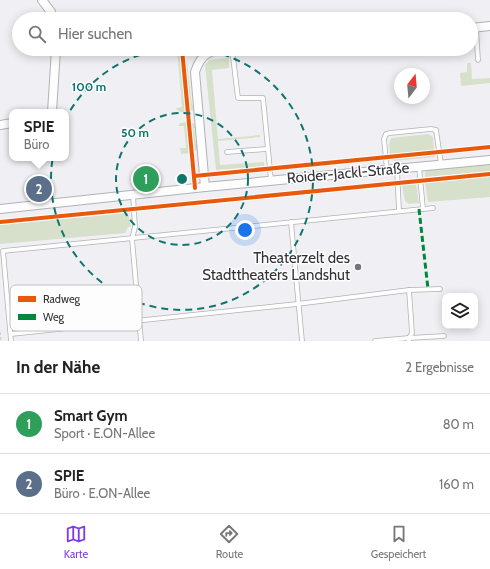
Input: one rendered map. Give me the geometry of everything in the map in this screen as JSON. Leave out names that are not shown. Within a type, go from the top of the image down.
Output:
[{"type":"street","points":[[42,0],[51,12]]},
{"type":"street","points":[[478,27],[490,26]]},
{"type":"street","points":[[52,109],[56,56]]},
{"type":"street","points":[[203,56],[199,60],[195,72],[205,186]]},
{"type":"street","name":"Roider-Jackl-Straße","points":[[0,209],[205,186],[490,160]]},
{"type":"lane","points":[[233,56],[238,98],[263,98],[271,180]]},
{"type":"lane","points":[[477,56],[478,60]]},
{"type":"lane","points":[[387,170],[384,139],[386,134],[390,133],[431,129],[436,130],[441,164]]},
{"type":"lane","points":[[227,152],[267,149]]},
{"type":"lane","points":[[419,166],[423,209]]},
{"type":"lane","points":[[396,169],[399,210]]},
{"type":"lane","points":[[133,194],[135,227],[132,239],[136,285]]},
{"type":"lane","points":[[10,324],[3,251],[132,239],[399,210],[433,208]]},
{"type":"lane","points":[[290,222],[302,341]]},
{"type":"lane","points":[[142,321],[298,304],[409,290],[440,289]]},
{"type":"lane","points":[[409,290],[412,333],[409,339]]},
{"type":"lane","points":[[11,331],[11,341]]},
{"type":"lane","points":[[11,334],[41,331]]},
{"type":"lane","points":[[140,331],[141,341]]},
{"type":"lane","points":[[375,341],[444,336]]},
{"type":"path","points":[[0,332],[1,341]]},
{"type":"green space","points":[[178,56],[181,56],[186,112],[180,112],[176,108],[182,107]]},
{"type":"green space","points":[[229,58],[229,68],[212,70],[218,139],[260,135],[260,137],[218,141],[220,165],[264,162],[264,166],[216,170],[205,65],[210,60]]},
{"type":"green space","points":[[185,62],[187,62],[192,105],[195,105],[193,110],[190,111]]},
{"type":"green space","points":[[467,63],[471,63],[472,79],[490,78],[490,83],[461,86],[460,73],[467,72]]},
{"type":"green space","points":[[187,122],[190,153],[181,154],[180,148],[186,148],[184,126],[178,126],[180,123]]},
{"type":"green space","points":[[190,122],[198,127],[194,128],[196,144],[199,144],[197,150],[193,152]]},
{"type":"green space","points":[[428,134],[433,137],[434,150],[390,155],[389,144],[391,138]]},
{"type":"green space","points":[[435,154],[435,157],[394,161],[390,158]]},
{"type":"green space","points":[[490,164],[490,171],[425,177],[427,170]]},
{"type":"green space","points":[[490,177],[490,197],[428,202],[425,183]]},
{"type":"green space","points":[[416,184],[419,203],[409,204],[405,201],[402,185]]},
{"type":"green space","points":[[128,213],[131,227],[128,227],[125,233],[0,244],[0,225]]},
{"type":"marked path","points":[[419,209],[428,289]]},
{"type":"cycle path","points":[[183,56],[195,188]]},
{"type":"cycle path","points":[[194,176],[490,147]]},
{"type":"cycle path","points":[[0,222],[490,174]]},
{"type":"place","name":"Smart Gym","points":[[146,179]]},
{"type":"place","name":"SPIE","points":[[39,189]]},
{"type":"place","name":"Theaterzelt des Stadttheaters Landshut","points":[[358,267]]}]
